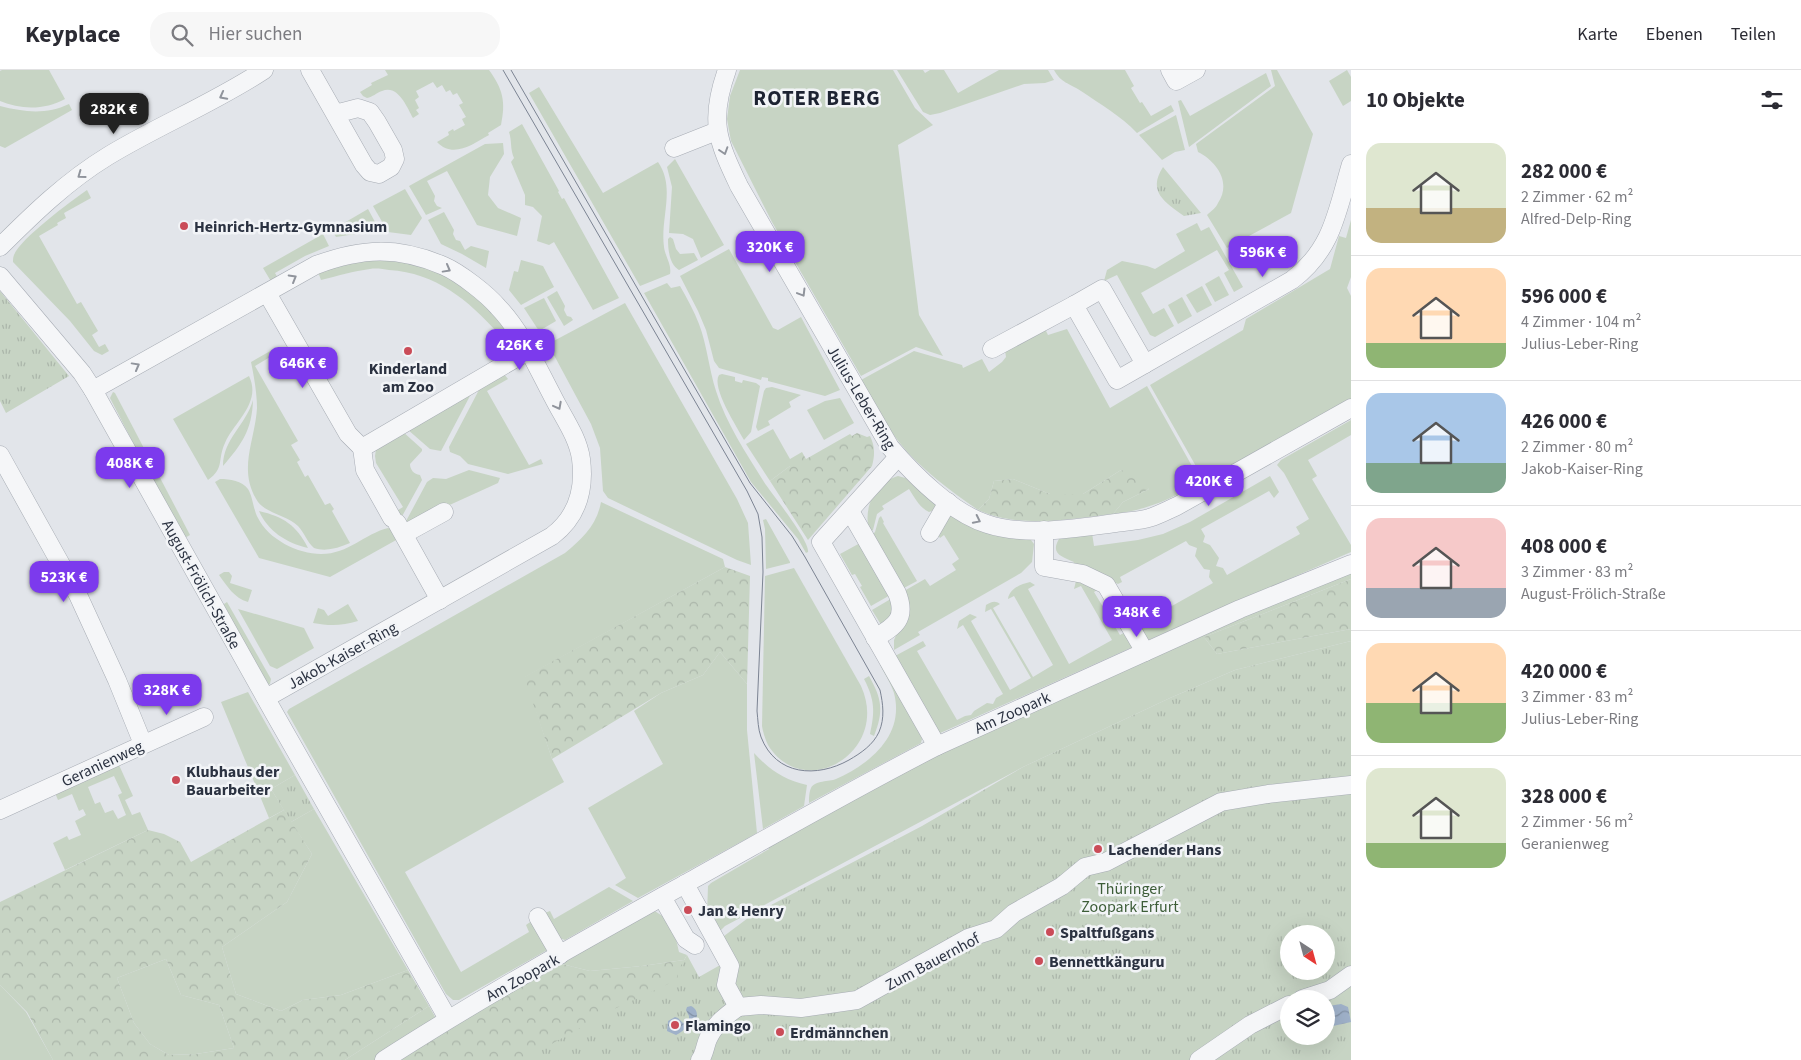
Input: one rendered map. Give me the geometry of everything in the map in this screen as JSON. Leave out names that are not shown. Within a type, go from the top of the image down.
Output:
[{"type":"street","points":[[0,247],[54,195],[108,156],[236,89],[264,70]]},
{"type":"street","points":[[310,70],[336,114]]},
{"type":"street","name":"Julius-Leber-Ring","points":[[727,70],[717,110],[717,131],[728,163],[739,186],[890,447],[898,457],[948,502],[971,518],[1004,529],[1044,530],[1075,528],[1148,518],[1178,506],[1351,408]]},
{"type":"street","points":[[1170,70],[1176,81],[1196,70]]},
{"type":"street","points":[[674,148],[717,131]]},
{"type":"street","points":[[1074,305],[1117,380],[1292,280],[1305,270],[1315,259],[1330,234],[1351,164]]},
{"type":"street","name":"Jakob-Kaiser-Ring","points":[[94,390],[316,265],[339,257],[378,250],[412,255],[446,267],[483,292],[499,308],[528,351],[577,442],[581,459],[581,493],[579,502],[569,520],[552,536],[266,698]]},
{"type":"street","name":"August-Frölich-Straße","points":[[0,276],[94,390],[266,698]]},
{"type":"street","points":[[992,349],[1102,289],[1145,364]]},
{"type":"street","points":[[267,293],[348,434],[362,448],[365,470],[440,600]]},
{"type":"street","points":[[362,448],[528,351]]},
{"type":"street","points":[[0,455],[78,595],[117,680],[143,744]]},
{"type":"street","points":[[898,457],[821,542],[937,746]]},
{"type":"street","points":[[930,533],[948,502]]},
{"type":"street","points":[[850,511],[898,593],[901,602],[900,618],[895,625],[875,638]]},
{"type":"street","points":[[398,525],[444,512]]},
{"type":"street","points":[[1044,530],[1044,567],[1083,574],[1106,585],[1145,652]]},
{"type":"street","name":"Am Zoopark","points":[[384,1060],[446,1016],[687,888],[808,814],[937,746],[1249,606],[1351,564]]},
{"type":"street","points":[[266,698],[446,1016]]},
{"type":"street","name":"Geranienweg","points":[[0,810],[204,717]]},
{"type":"street","name":"Zum Bauernhof","points":[[738,1007],[761,1005],[800,1008],[857,1000],[968,938],[996,929],[1014,913],[1062,886],[1085,867],[1106,862],[1221,802],[1268,794],[1351,785]]},
{"type":"street","name":"Am Zoopark","points":[[687,888],[708,880]]},
{"type":"street","points":[[687,888],[711,928],[730,966],[726,985],[738,1007],[713,1030],[706,1044],[703,1058],[700,1060]]},
{"type":"street","points":[[664,900],[686,943],[711,928]]},
{"type":"street","points":[[538,917],[560,956]]},
{"type":"street","points":[[1330,990],[1351,975]]},
{"type":"street","points":[[1199,1060],[1250,1025],[1280,1010]]},
{"type":"green space","points":[[49,70],[65,99],[57,103],[33,108],[16,106],[0,101],[0,71]]},
{"type":"green space","points":[[385,70],[489,70],[502,96],[501,125],[488,133],[489,135],[463,148],[456,150],[443,147],[437,142],[449,135],[448,132],[465,125],[462,119],[466,117],[459,105],[463,103],[457,93],[453,95],[450,90],[446,92],[442,85],[437,88],[433,82],[416,91],[419,97],[415,100],[419,108],[416,110],[419,114],[413,118],[405,103],[393,91],[382,91],[367,98],[360,92],[372,85],[371,83],[388,75]]},
{"type":"green space","points":[[740,70],[893,70],[915,108],[933,125],[898,145],[919,315],[943,356],[916,347],[861,376],[772,222],[731,141],[727,119],[730,96]]},
{"type":"green space","points":[[897,70],[923,70],[925,73],[930,70],[944,70],[958,93],[999,70],[1048,70],[1054,80],[1045,83],[1024,84],[930,115],[923,112]]},
{"type":"green space","points":[[1054,70],[1125,70],[1134,86],[1131,88],[1151,116],[1171,105],[1174,111],[1137,133],[1110,110],[1062,80]]},
{"type":"green space","points":[[1271,70],[1277,70],[1313,134],[1291,213],[1227,248],[1207,215],[1216,206],[1222,195],[1223,180],[1211,161],[1198,152],[1196,144],[1275,86]]},
{"type":"green space","points":[[1347,70],[1351,77],[1351,101],[1343,106],[1329,81]]},
{"type":"green space","points":[[1266,73],[1271,86],[1189,147],[1178,101],[1181,100],[1190,116]]},
{"type":"green space","points":[[539,87],[603,193],[658,162],[666,182],[667,193],[663,236],[670,274],[640,286],[529,93]]},
{"type":"green space","points":[[69,104],[72,110],[5,148],[0,146],[0,106],[18,110],[43,111]]},
{"type":"green space","points":[[1176,115],[1185,150],[1175,152],[1162,160],[1139,135]]},
{"type":"green space","points":[[522,124],[558,192],[562,199],[564,198],[619,298],[593,310],[554,242],[549,245],[537,241],[542,216],[533,207],[525,205],[525,195],[511,162],[514,158],[509,132]]},
{"type":"green space","points":[[503,143],[504,154],[490,177],[488,195],[498,208],[521,218],[517,236],[477,225],[447,171],[427,181],[435,196],[434,201],[437,206],[442,208],[426,215],[409,186],[485,144]]},
{"type":"green space","points":[[675,159],[724,245],[701,258],[693,239],[683,234],[669,233],[672,187],[667,167]]},
{"type":"green space","points":[[1163,167],[1201,213],[1184,216],[1160,196],[1157,183]]},
{"type":"green space","points":[[405,189],[422,218],[411,235],[388,232],[373,206]]},
{"type":"green space","points":[[87,190],[91,198],[64,213],[66,218],[39,236],[77,304],[81,302],[98,331],[92,335],[99,347],[105,344],[109,351],[102,355],[94,351],[70,321],[13,262],[14,255],[26,239]]},
{"type":"green space","points":[[368,209],[381,233],[368,232],[336,237],[332,230]]},
{"type":"green space","points":[[444,212],[454,230],[453,234],[456,240],[460,241],[465,250],[471,246],[489,251],[486,268],[441,244],[428,220]]},
{"type":"green space","points":[[1351,220],[1351,277],[1347,288],[1351,296],[1351,402],[1206,484],[1150,385],[1243,330],[1246,319],[1330,269],[1339,236],[1346,238]]},
{"type":"green space","points":[[1197,223],[1201,231],[1209,227],[1243,287],[1234,292],[1224,273],[1229,270],[1217,250],[1141,293],[1153,314],[1164,308],[1174,326],[1155,337],[1150,335],[1117,275],[1104,281],[1107,270],[1122,261],[1155,269],[1185,251],[1176,234]]},
{"type":"green space","points":[[323,234],[329,246],[305,256],[275,273],[279,280],[272,283],[263,268]]},
{"type":"green space","points":[[670,237],[673,239],[676,249],[680,254],[694,253],[698,260],[679,270],[671,260],[668,239]]},
{"type":"green space","points":[[729,249],[773,328],[778,330],[801,317],[840,390],[825,396],[768,381],[768,378],[762,377],[761,380],[719,368],[714,361],[706,330],[698,311],[680,276]]},
{"type":"green space","points":[[378,258],[413,263],[454,279],[477,296],[506,328],[498,333],[463,299],[422,276],[406,272],[375,269],[352,272],[321,280],[318,272],[347,262]]},
{"type":"green space","points":[[521,260],[543,266],[554,287],[521,305],[509,290],[514,271],[518,272]]},
{"type":"green space","points":[[1219,276],[1229,295],[1215,302],[1205,284]]},
{"type":"green space","points":[[667,283],[671,288],[680,286],[688,300],[702,332],[714,383],[725,415],[764,482],[803,538],[808,552],[806,553],[798,539],[751,482],[644,293]]},
{"type":"green space","points":[[1202,286],[1212,305],[1197,313],[1186,295]]},
{"type":"green space","points":[[0,291],[69,376],[6,413],[0,401]]},
{"type":"green space","points":[[557,291],[565,306],[564,310],[567,316],[573,320],[564,326],[547,297]]},
{"type":"green space","points":[[1182,297],[1192,316],[1178,324],[1168,305]]},
{"type":"green space","points":[[544,298],[556,321],[539,331],[524,308]]},
{"type":"green space","points":[[625,303],[737,499],[748,523],[751,565],[608,498],[603,491],[600,448],[591,424],[548,344]]},
{"type":"green space","points":[[1044,327],[1048,335],[1067,329],[1110,408],[1147,386],[1201,482],[1159,503],[1137,510],[1113,514],[1123,502],[1149,489],[1121,470],[1083,494],[1050,494],[1013,479],[994,481],[989,499],[978,510],[936,479],[907,452],[888,427],[861,380],[914,351],[962,365],[963,368],[982,359],[989,372],[1006,357],[1005,350]]},
{"type":"green space","points":[[272,350],[275,354],[255,366],[298,441],[291,445],[300,460],[297,462],[305,477],[308,475],[325,505],[330,503],[334,509],[332,511],[350,543],[346,545],[328,549],[314,548],[298,526],[262,506],[252,490],[248,467],[257,408],[251,362]]},
{"type":"green space","points":[[504,374],[508,379],[487,391],[529,465],[541,459],[543,464],[508,474],[468,464],[460,456],[450,452],[449,447],[480,388]]},
{"type":"green space","points":[[719,375],[735,377],[735,381],[742,383],[743,380],[760,386],[751,432],[744,440],[731,417],[719,388],[717,381]]},
{"type":"green space","points":[[249,376],[252,395],[249,404],[225,443],[217,472],[208,480],[173,419]]},
{"type":"green space","points":[[772,387],[801,395],[789,402],[791,407],[768,421],[770,425],[758,431],[756,427],[764,391],[766,388]]},
{"type":"green space","points":[[113,392],[147,454],[141,458],[110,398]]},
{"type":"green space","points":[[471,394],[441,451],[430,449],[407,429]]},
{"type":"green space","points":[[840,398],[854,423],[824,440],[807,410],[825,401]]},
{"type":"green space","points":[[253,400],[251,420],[245,436],[236,451],[223,466],[227,448],[250,409]]},
{"type":"green space","points":[[1351,420],[1351,435],[1308,460],[1317,476],[1312,479],[1351,545],[1351,552],[1146,641],[1136,621],[1141,614],[1145,621],[1213,583],[1209,577],[1210,570],[1204,569],[1195,556],[1197,548],[1189,545],[1186,541],[1120,577],[1122,582],[1118,584],[1072,565],[1074,562],[1061,556],[1056,550],[1061,536],[1092,533],[1094,546],[1138,540],[1163,534],[1190,522],[1270,476],[1279,492],[1274,498],[1269,491],[1201,529],[1205,536],[1203,542],[1210,545],[1219,558],[1216,566],[1223,568],[1227,575],[1300,534],[1296,527],[1309,519],[1284,473],[1277,465],[1281,460]]},
{"type":"green space","points":[[773,429],[790,459],[790,466],[770,481],[746,444]]},
{"type":"green space","points":[[402,431],[422,449],[410,466],[414,473],[420,475],[422,480],[400,520],[395,512],[403,507],[376,463],[375,456],[376,449]]},
{"type":"green space","points":[[857,433],[867,437],[870,436],[874,451],[872,466],[808,540],[770,481],[790,466],[790,459],[802,452],[806,459],[850,434],[852,436]]},
{"type":"green space","points":[[469,470],[500,478],[498,483],[410,523],[405,523],[427,482],[433,478],[446,479]]},
{"type":"green space","points":[[1121,470],[1138,477],[1149,489],[1123,502],[1113,514],[1062,520],[1028,521],[994,516],[978,510],[989,499],[994,481],[1013,479],[1050,494],[1083,494]]},
{"type":"green space","points":[[157,472],[190,535],[183,539],[150,475]]},
{"type":"green space","points":[[898,476],[909,479],[939,502],[934,510],[929,512],[920,505],[909,489],[882,506],[884,509],[877,514],[873,530],[870,532],[868,515],[872,498],[882,485]]},
{"type":"green space","points":[[220,479],[236,481],[245,486],[250,492],[256,514],[263,526],[276,539],[294,548],[312,553],[331,553],[340,551],[388,528],[392,529],[398,539],[330,577],[259,558],[215,482]]},
{"type":"green space","points":[[601,502],[723,559],[725,567],[525,677],[552,759],[564,782],[405,872],[461,972],[529,932],[526,925],[533,920],[549,949],[459,1000],[453,1000],[446,994],[287,712],[289,709],[565,553],[588,531],[596,518]]},
{"type":"green space","points":[[259,511],[276,516],[288,523],[299,533],[308,548],[292,543],[279,535],[267,525]]},
{"type":"green space","points":[[946,514],[1028,536],[1034,544],[1032,562],[1021,573],[918,632],[920,635],[894,650],[894,640],[909,609],[909,602],[904,591],[925,579],[930,586],[956,570],[952,564],[959,559],[944,535],[940,538],[938,535]]},
{"type":"green space","points":[[881,516],[883,523],[917,581],[902,589],[872,535]]},
{"type":"green space","points":[[766,519],[790,563],[766,569],[763,520]]},
{"type":"green space","points":[[862,542],[892,594],[871,606],[855,574],[852,575],[840,554]]},
{"type":"green space","points":[[725,567],[750,576],[747,684],[720,652],[703,675],[661,693],[552,759],[524,677]]},
{"type":"green space","points":[[794,568],[861,686],[867,710],[864,731],[854,749],[839,762],[821,769],[802,770],[784,762],[768,745],[762,726],[765,576]]},
{"type":"green space","points":[[1351,569],[1351,579],[1204,637],[1217,654],[1351,629],[1351,641],[1235,670],[1170,698],[1023,767],[725,926],[718,933],[707,914],[708,886],[711,883],[769,849],[767,845],[907,767]]},
{"type":"green space","points":[[229,572],[232,576],[230,583],[252,590],[248,602],[235,595],[228,587],[219,575]]},
{"type":"green space","points":[[1351,579],[1351,629],[1217,654],[1204,637]]},
{"type":"green space","points":[[1076,581],[1100,588],[1094,592],[1120,635],[1127,631],[1135,646],[938,734],[895,656],[923,641],[926,646],[917,651],[957,720],[971,715],[987,703],[993,704],[996,698],[1003,694],[963,625],[957,629],[959,621],[970,614],[977,617],[971,621],[1010,690],[1031,678],[991,609],[985,612],[986,605],[993,602],[1000,604],[993,608],[1033,677],[1053,665],[1014,596],[1008,599],[1011,592],[1019,586],[1030,582],[1035,585],[1028,589],[1069,664],[1112,640],[1081,586],[1074,589]]},
{"type":"green space","points":[[894,597],[898,607],[885,623],[880,623],[872,610]]},
{"type":"green space","points":[[227,602],[271,679],[270,684],[268,685],[221,606]]},
{"type":"green space","points":[[348,604],[358,621],[336,625],[313,623],[318,608],[324,610],[328,616]]},
{"type":"green space","points":[[238,609],[304,628],[314,648],[277,669],[270,666]]},
{"type":"green space","name":"Thüringer Zoopark Erfurt","points":[[1351,641],[1351,1060],[523,1060],[614,1009],[677,980],[679,969],[687,955],[699,977],[722,964],[712,945],[752,915],[922,826],[1023,767],[1170,698],[1235,670]]},
{"type":"green space","points":[[720,652],[747,684],[747,730],[757,833],[638,898],[615,885],[626,878],[588,808],[663,764],[634,711],[661,693],[703,675]]},
{"type":"green space","points":[[883,663],[921,731],[921,743],[809,803],[810,791],[813,785],[836,779],[849,773],[872,756],[889,735],[894,722],[896,708],[893,690],[880,665]]},
{"type":"green space","points":[[869,676],[877,692],[880,705],[879,719],[874,736],[870,734],[873,719],[872,700],[864,679]]},
{"type":"green space","points":[[248,692],[295,775],[271,789],[284,810],[269,818],[221,702]]},
{"type":"green space","points":[[754,753],[778,774],[807,785],[804,806],[763,829]]},
{"type":"green space","points":[[119,765],[133,796],[125,800],[132,815],[140,812],[148,830],[65,870],[53,843],[67,836],[69,840],[81,835],[75,821],[86,815],[83,809],[79,811],[72,794],[58,800],[55,793]],"holes":[[[114,776],[122,793],[118,795],[126,815],[118,819],[113,810],[105,813],[100,802],[95,804],[88,787]]]},
{"type":"green space","points":[[295,775],[314,809],[291,822],[271,789]]},
{"type":"green space","points":[[314,809],[408,970],[341,995],[303,1000],[281,1011],[236,994],[222,947],[287,902],[312,854],[291,822]]},
{"type":"green space","points":[[284,810],[312,854],[287,902],[222,947],[236,994],[281,1011],[303,1000],[341,995],[408,970],[429,1006],[345,1060],[53,1060],[27,1012],[0,985],[0,902],[148,830],[164,834],[180,842],[191,862]],"holes":[[[166,959],[181,995],[219,1005],[234,1048],[196,1054],[169,1055],[150,1044],[134,1023],[117,978]]]},
{"type":"green space","points":[[609,887],[633,901],[565,940],[559,938],[545,913],[550,911],[554,919]]},
{"type":"green space","points":[[653,910],[664,917],[675,935],[679,952],[687,955],[684,960],[590,971],[558,963]]},
{"type":"green space","points":[[166,959],[181,995],[219,1005],[234,1048],[196,1054],[169,1055],[150,1044],[134,1023],[117,978]]},
{"type":"green space","points":[[684,960],[704,995],[648,1060],[398,1060],[558,963],[590,971]]},
{"type":"green space","points":[[0,985],[26,1012],[53,1060],[0,1060]]},
{"type":"green space","points":[[429,1006],[442,1029],[398,1060],[345,1060]]},
{"type":"water","points":[[1341,1004],[1348,1007],[1351,1022],[1335,1026],[1335,1005]]},
{"type":"water","points":[[691,1006],[695,1009],[696,1020],[676,1035],[667,1031],[668,1021],[675,1017],[683,1023],[689,1019],[686,1010],[687,1007]]},
{"type":"tram line","points":[[503,70],[747,491],[758,514],[762,537],[763,572],[757,711],[761,737],[768,750],[777,760],[787,766],[811,771],[837,766],[870,745],[879,732],[883,711],[880,690],[792,536],[750,483],[511,70]]},
{"type":"place","name":"Heinrich-Hertz-Gymnasium","points":[[184,226]]},
{"type":"place","name":"Kinderland am Zoo","points":[[408,351]]},
{"type":"place","name":"Klubhaus der Bauarbeiter","points":[[176,780]]},
{"type":"place","name":"Lachender Hans","points":[[1098,849]]},
{"type":"place","name":"Jan & Henry","points":[[688,910]]},
{"type":"place","name":"Spaltfußgans","points":[[1050,932]]},
{"type":"place","name":"Bennettkänguru","points":[[1039,961]]},
{"type":"place","name":"Flamingo","points":[[675,1025]]},
{"type":"place","name":"Erdmännchen","points":[[780,1032]]},
{"type":"district","name":"ROTER BERG","points":[[817,98]]}]
